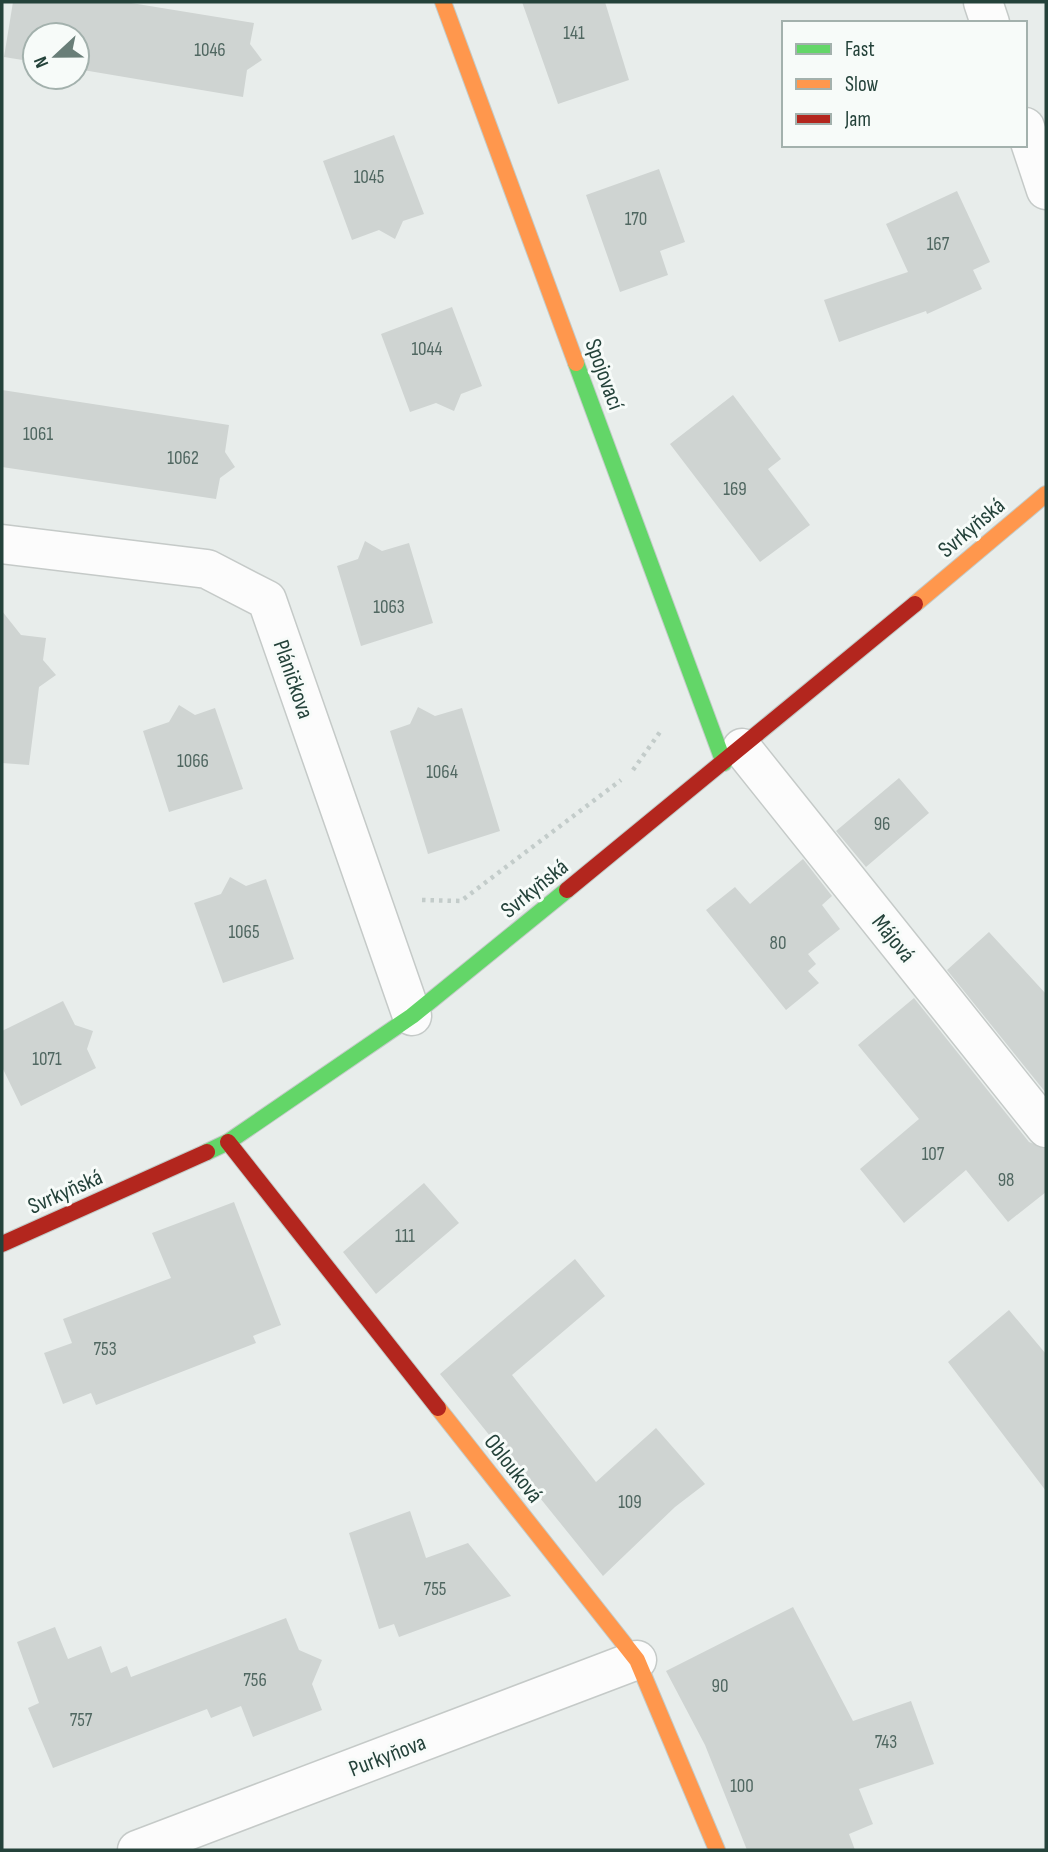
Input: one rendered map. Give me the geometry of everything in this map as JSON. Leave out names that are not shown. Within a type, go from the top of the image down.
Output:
[{"type":"street","name":"Spojovací","points":[[443,2],[733,755]]},
{"type":"street","points":[[983,2],[989,21]]},
{"type":"street","points":[[1027,133],[1046,190]]},
{"type":"street","name":"Svrkyňská","points":[[2,1244],[228,1142],[412,1016],[733,755],[1046,494]]},
{"type":"street","name":"Pláničkova","points":[[2,544],[207,569],[267,600],[412,1016]]},
{"type":"street","name":"Májová","points":[[733,755],[1046,1128]]},
{"type":"street","name":"Oblouková","points":[[228,1142],[637,1660],[717,1850]]},
{"type":"street","name":"Purkyňova","points":[[138,1850],[637,1660]]},
{"type":"path","points":[[461,901],[633,770],[665,726]]},
{"type":"building","points":[[13,2],[125,2],[254,23],[250,44],[262,60],[247,70],[243,97],[91,71],[91,21],[21,21],[21,60],[4,57]]},
{"type":"building","points":[[522,2],[605,2],[629,80],[558,104]]},
{"type":"building","points":[[394,135],[424,214],[403,221],[395,239],[379,230],[352,240],[323,161]]},
{"type":"building","points":[[659,169],[685,242],[660,251],[668,275],[620,292],[586,195]]},
{"type":"building","points":[[957,191],[990,262],[973,270],[982,289],[927,314],[926,311],[839,342],[824,300],[908,272],[886,224]]},
{"type":"building","points":[[452,307],[482,386],[461,394],[454,411],[436,403],[410,412],[381,334]]},
{"type":"building","points":[[2,390],[229,425],[225,452],[235,467],[220,478],[216,499],[2,467]]},
{"type":"building","points":[[733,395],[781,459],[768,469],[810,525],[760,562],[670,444]]},
{"type":"building","points":[[365,541],[382,551],[409,543],[433,623],[361,646],[337,566],[358,559]]},
{"type":"building","points":[[2,611],[21,635],[46,638],[43,660],[56,675],[39,687],[29,765],[2,763]]},
{"type":"building","points":[[179,705],[195,715],[215,708],[243,789],[169,812],[143,731],[169,722]]},
{"type":"building","points":[[418,707],[435,716],[462,708],[500,831],[428,854],[390,731],[410,724]]},
{"type":"building","points":[[899,778],[929,813],[866,867],[836,831]]},
{"type":"building","points":[[803,859],[832,896],[822,905],[840,929],[808,954],[816,964],[808,971],[819,983],[786,1010],[706,910],[735,887],[750,904]]},
{"type":"building","points":[[230,877],[246,886],[266,879],[294,959],[223,983],[194,903],[221,894]]},
{"type":"building","points":[[989,932],[1046,994],[1046,1093],[947,970]]},
{"type":"building","points":[[914,998],[1029,1142],[1046,1149],[1046,1192],[1008,1222],[966,1170],[904,1223],[860,1169],[919,1119],[858,1045]]},
{"type":"building","points":[[63,1001],[75,1025],[93,1031],[87,1049],[96,1068],[21,1106],[2,1067],[2,1031]]},
{"type":"building","points":[[424,1183],[459,1223],[376,1294],[343,1252]]},
{"type":"building","points":[[234,1202],[281,1325],[253,1336],[256,1343],[96,1405],[91,1393],[63,1404],[44,1353],[72,1343],[63,1319],[171,1278],[152,1233]]},
{"type":"building","points":[[575,1259],[605,1296],[512,1375],[596,1482],[656,1428],[705,1484],[675,1507],[603,1576],[440,1374]]},
{"type":"building","points":[[1009,1310],[1046,1354],[1046,1491],[948,1362]]},
{"type":"building","points":[[410,1511],[426,1558],[468,1543],[511,1596],[399,1637],[394,1624],[379,1629],[349,1533]]},
{"type":"building","points":[[793,1607],[853,1721],[911,1701],[934,1764],[859,1789],[873,1824],[849,1834],[855,1850],[747,1850],[705,1745],[666,1671]]},
{"type":"building","points":[[286,1618],[299,1650],[322,1660],[312,1684],[322,1710],[253,1737],[241,1706],[211,1718],[207,1709],[53,1768],[28,1708],[39,1703],[17,1642],[55,1627],[68,1659],[101,1646],[111,1673],[127,1666],[131,1677]]},
{"type":"traffic: fast","points":[[576,363],[724,763]]},
{"type":"traffic: fast","points":[[207,1152],[228,1142],[412,1016],[567,890]]},
{"type":"traffic: slow","points":[[443,2],[576,363]]},
{"type":"traffic: slow","points":[[915,604],[1046,494]]},
{"type":"traffic: slow","points":[[438,1408],[637,1660],[717,1850]]},
{"type":"traffic: jam","points":[[567,890],[915,604]]},
{"type":"traffic: jam","points":[[228,1142],[438,1408]]},
{"type":"traffic: jam","points":[[2,1244],[207,1152]]}]
